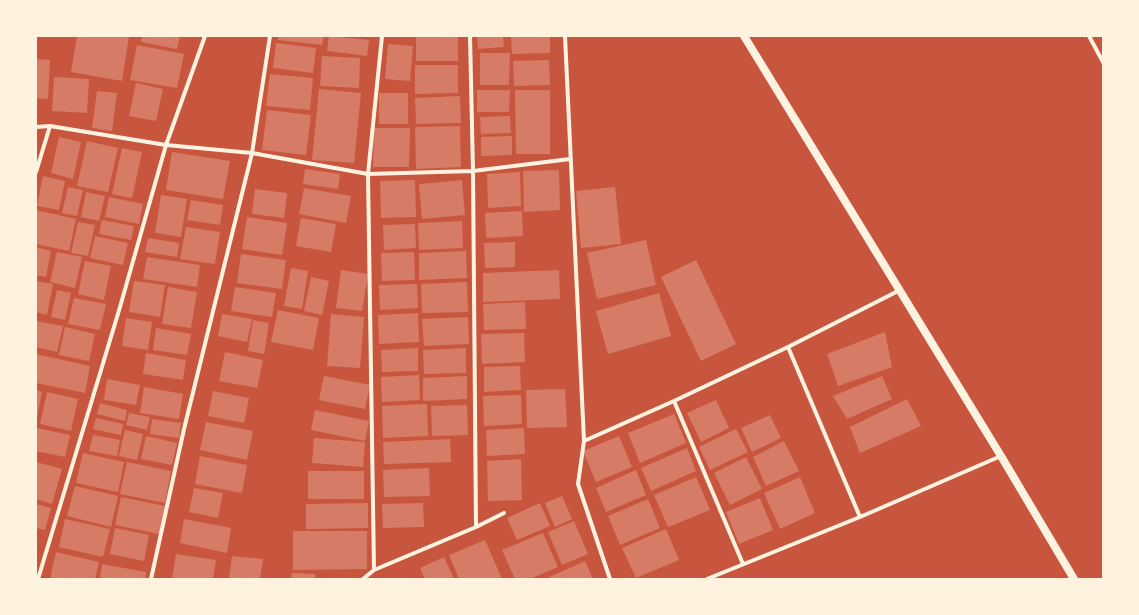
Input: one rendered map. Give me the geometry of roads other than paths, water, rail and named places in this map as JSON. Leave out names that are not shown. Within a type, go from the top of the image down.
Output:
[{"type":"main road","points":[[744,36],[1002,456],[1074,579]]},
{"type":"street","points":[[38,579],[120,307],[166,145],[205,36]]},
{"type":"street","points":[[151,579],[184,428],[252,153],[270,36]]},
{"type":"street","points":[[374,570],[368,174],[382,36]]},
{"type":"street","points":[[470,36],[473,171],[476,527]]},
{"type":"street","points":[[565,36],[584,441],[578,484],[610,579]]},
{"type":"street","points":[[1089,36],[1103,62]]},
{"type":"street","points":[[36,172],[50,126]]},
{"type":"street","points":[[36,127],[50,126],[166,145],[252,153],[368,174],[473,171],[570,159]]},
{"type":"street","points":[[584,441],[674,401],[788,347],[901,290]]},
{"type":"street","points":[[788,347],[860,517]]},
{"type":"street","points":[[674,401],[743,564]]},
{"type":"street","points":[[707,579],[860,517],[1002,456]]},
{"type":"street","points":[[363,579],[374,570],[476,527],[504,513]]}]
